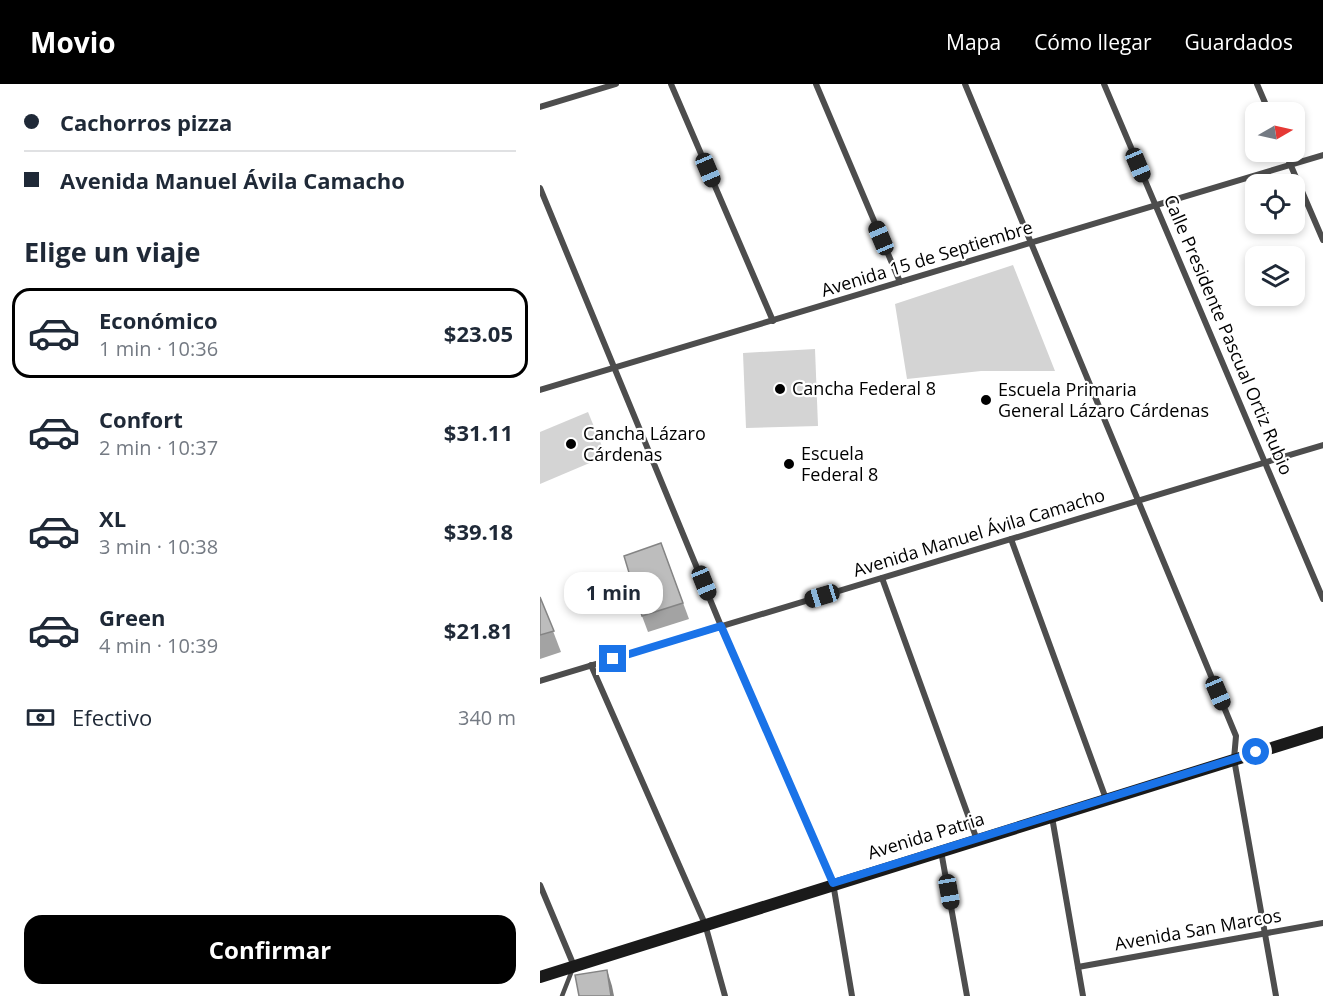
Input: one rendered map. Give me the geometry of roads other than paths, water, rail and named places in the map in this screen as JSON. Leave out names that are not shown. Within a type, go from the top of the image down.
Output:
[{"type":"main road","name":"Avenida Patria","points":[[540,977],[833,883],[1323,732]]},
{"type":"street","points":[[540,107],[616,84]]},
{"type":"street","points":[[671,84],[772,321]]},
{"type":"street","points":[[816,84],[900,282]]},
{"type":"street","points":[[965,84],[1236,736],[1234,759],[1276,996]]},
{"type":"street","name":"Calle Presidente Pascual Ortiz Rubio","points":[[1104,84],[1323,599]]},
{"type":"street","points":[[1257,84],[1265,102]]},
{"type":"street","name":"Avenida 15 de Septiembre","points":[[540,390],[1323,155]]},
{"type":"street","points":[[1290,162],[1323,240]]},
{"type":"street","points":[[540,188],[721,626],[833,883],[852,996]]},
{"type":"street","name":"Avenida Manuel Ávila Camacho","points":[[540,681],[1323,445]]},
{"type":"street","points":[[1011,539],[1106,800]]},
{"type":"street","points":[[882,578],[977,840]]},
{"type":"street","points":[[591,665],[705,924],[725,996]]},
{"type":"street","points":[[1052,816],[1083,996]]},
{"type":"street","points":[[941,851],[967,996]]},
{"type":"street","points":[[540,885],[574,966]]},
{"type":"street","name":"Avenida San Marcos","points":[[1078,967],[1323,923]]},
{"type":"lane","points":[[562,996],[574,966]]},
{"type":"place","name":"Cancha Federal 8","points":[[780,389]]},
{"type":"place","name":"Escuela Primaria General Lázaro Cárdenas","points":[[986,400]]},
{"type":"place","name":"Cancha Lázaro Cárdenas","points":[[571,444]]},
{"type":"place","name":"Escuela Federal 8","points":[[789,464]]}]
